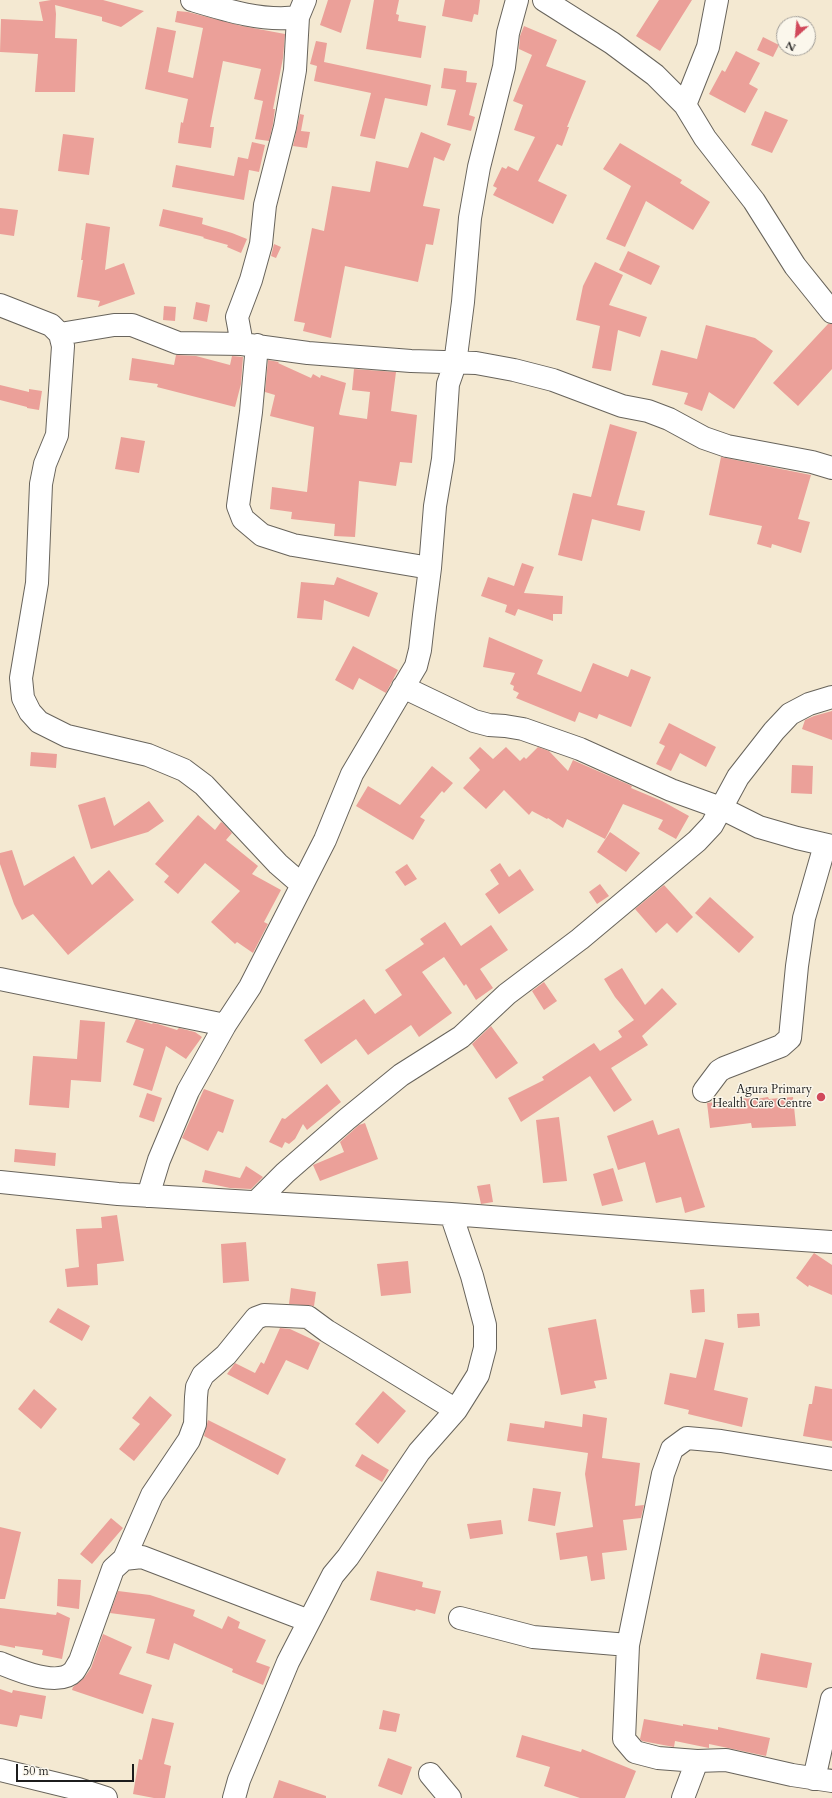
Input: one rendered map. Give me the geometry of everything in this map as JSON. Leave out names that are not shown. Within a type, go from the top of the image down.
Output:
[{"type":"street","points":[[192,0],[252,16],[289,18],[302,8]]},
{"type":"street","points":[[148,1196],[159,1160],[188,1091],[225,1025],[250,987],[324,840],[352,774],[416,666],[420,650],[430,568],[435,506],[443,459],[448,384],[455,364],[464,294],[470,218],[479,167],[504,67],[508,33],[517,0]]},
{"type":"street","points":[[544,0],[612,43],[655,75],[685,105],[705,138],[754,201],[795,266],[832,312]]},
{"type":"street","points":[[685,105],[708,47],[717,0]]},
{"type":"street","points":[[302,8],[295,70],[285,127],[265,205],[260,244],[251,280],[237,317],[250,344],[251,412],[238,506],[243,519],[262,535],[293,545],[430,568]]},
{"type":"street","points":[[0,305],[51,325],[60,334],[63,346],[57,435],[45,464],[42,484],[36,583],[21,678],[23,698],[30,712],[40,722],[67,736],[148,755],[184,770],[204,785],[278,864],[302,884]]},
{"type":"street","points":[[60,334],[114,325],[132,325],[178,343],[250,344],[308,353],[455,364],[476,363],[514,370],[553,380],[622,406],[648,411],[669,419],[704,438],[727,446],[812,462],[832,468]]},
{"type":"street","points":[[403,687],[474,721],[489,725],[523,729],[580,749],[671,790],[721,808],[759,827],[829,845],[804,918],[797,966],[790,1038],[781,1046],[724,1068],[704,1091]]},
{"type":"street","points":[[256,1202],[285,1173],[365,1104],[401,1075],[461,1037],[507,994],[580,939],[697,841],[712,825],[738,777],[774,731],[790,714],[809,704],[832,697]]},
{"type":"street","points":[[0,979],[225,1025]]},
{"type":"street","points":[[0,1182],[148,1196],[451,1214],[832,1242]]},
{"type":"street","points":[[234,1798],[242,1774],[288,1662],[333,1576],[348,1557],[419,1452],[456,1410],[478,1375],[485,1348],[485,1325],[472,1276],[451,1214]]},
{"type":"street","points":[[0,1664],[40,1676],[60,1678],[73,1672],[80,1661],[102,1595],[113,1569],[124,1559],[152,1495],[189,1440],[195,1424],[197,1388],[203,1375],[226,1355],[256,1318],[264,1315],[308,1317],[326,1331],[456,1410]]},
{"type":"street","points":[[832,1459],[721,1441],[687,1438],[672,1449],[662,1474],[628,1645],[624,1739],[635,1752],[658,1758],[697,1761],[726,1760],[765,1770],[823,1780],[832,1699]]},
{"type":"street","points":[[124,1559],[142,1557],[309,1621]]},
{"type":"street","points":[[460,1618],[533,1637],[628,1645]]},
{"type":"street","points":[[683,1798],[697,1761]]},
{"type":"street","points":[[0,1770],[78,1789],[106,1798]]},
{"type":"street","points":[[430,1774],[450,1798]]},
{"type":"building","points":[[51,0],[103,0],[144,11],[121,27],[102,21],[102,17],[55,5],[55,38],[77,39],[75,92],[35,92],[38,54],[0,52],[1,19],[43,21],[39,2]]},
{"type":"building","points":[[328,0],[351,0],[341,33],[320,25]]},
{"type":"building","points":[[374,0],[399,0],[396,14],[399,15],[398,21],[426,26],[421,58],[366,49]]},
{"type":"building","points":[[445,0],[480,0],[478,15],[474,14],[472,22],[442,16]]},
{"type":"building","points":[[659,0],[692,0],[660,51],[636,36]]},
{"type":"building","points":[[177,11],[188,12],[242,26],[285,34],[283,58],[273,109],[275,109],[269,141],[255,139],[263,101],[254,99],[261,69],[223,61],[210,127],[214,127],[211,148],[178,143],[181,122],[183,123],[188,99],[145,89],[157,27],[176,31],[168,72],[193,78],[203,28],[175,22]]},
{"type":"building","points":[[524,26],[557,40],[546,66],[586,81],[567,127],[569,127],[562,146],[557,144],[538,181],[567,195],[553,224],[493,195],[497,188],[493,186],[502,167],[506,169],[508,166],[518,171],[535,137],[514,130],[523,105],[513,101],[532,55],[519,49],[520,36]]},
{"type":"building","points":[[763,37],[776,44],[776,51],[773,57],[757,50]]},
{"type":"building","points":[[316,41],[327,43],[324,62],[431,85],[427,106],[385,98],[375,139],[360,136],[371,93],[314,81],[317,66],[310,64]]},
{"type":"building","points":[[736,51],[760,63],[749,84],[758,89],[745,113],[709,94],[722,70],[725,72]]},
{"type":"building","points":[[444,68],[467,71],[466,82],[477,83],[469,115],[475,117],[471,131],[447,125],[456,90],[441,88]]},
{"type":"building","points":[[765,111],[788,120],[772,153],[751,145]]},
{"type":"building","points":[[300,114],[304,115],[301,131],[310,132],[307,148],[293,146]]},
{"type":"building","points":[[421,132],[451,144],[444,161],[434,157],[423,206],[440,209],[433,245],[426,244],[418,282],[345,266],[331,338],[303,331],[305,323],[294,321],[312,228],[324,231],[332,186],[370,192],[376,161],[408,168]]},
{"type":"building","points":[[63,134],[94,138],[89,175],[58,171]]},
{"type":"building","points":[[252,142],[265,145],[259,172],[249,170],[244,200],[172,187],[176,165],[234,176],[238,157],[248,159]]},
{"type":"building","points":[[620,143],[682,180],[680,183],[710,202],[693,230],[646,201],[625,247],[606,239],[631,186],[603,169]]},
{"type":"building","points":[[0,208],[18,210],[14,236],[0,234]]},
{"type":"building","points":[[163,209],[203,218],[202,224],[247,239],[241,253],[227,247],[228,245],[203,238],[204,237],[159,226]]},
{"type":"building","points":[[86,223],[110,227],[105,270],[124,263],[135,294],[98,307],[100,301],[77,297],[83,260],[81,260]]},
{"type":"building","points":[[274,244],[281,247],[276,258],[271,256]]},
{"type":"building","points":[[628,251],[660,266],[651,285],[619,270]]},
{"type":"building","points":[[595,262],[623,275],[609,305],[647,317],[640,337],[618,330],[611,371],[592,368],[600,326],[576,320],[583,286]]},
{"type":"building","points":[[196,302],[210,305],[207,322],[193,319]]},
{"type":"building","points":[[164,306],[176,307],[175,321],[163,320]]},
{"type":"building","points":[[828,324],[832,324],[832,369],[798,406],[773,383]]},
{"type":"building","points":[[706,325],[755,338],[773,351],[734,409],[709,392],[702,411],[684,404],[688,393],[652,385],[661,350],[697,359]]},
{"type":"building","points":[[176,355],[196,356],[230,365],[232,356],[243,357],[241,384],[235,407],[157,387],[158,384],[129,380],[132,358],[174,365]]},
{"type":"building","points":[[268,360],[279,362],[278,363],[311,378],[313,374],[320,378],[321,375],[346,383],[339,414],[367,419],[370,392],[352,390],[354,369],[396,372],[391,411],[417,415],[412,463],[400,462],[396,486],[359,481],[355,537],[334,536],[335,524],[291,519],[292,512],[270,509],[272,487],[307,492],[314,427],[270,416],[275,395],[265,392]]},
{"type":"building","points":[[0,385],[29,392],[29,389],[42,391],[39,410],[0,400]]},
{"type":"building","points":[[610,424],[637,432],[617,505],[645,511],[640,531],[592,519],[582,561],[558,555],[573,493],[591,497]]},
{"type":"building","points":[[121,437],[145,441],[139,473],[115,469]]},
{"type":"building","points":[[721,457],[811,475],[798,519],[810,522],[801,553],[772,544],[771,548],[757,544],[762,526],[709,515]]},
{"type":"building","points":[[522,563],[534,567],[524,593],[563,596],[562,614],[553,614],[553,621],[518,609],[515,616],[505,612],[507,605],[481,596],[488,577],[514,586]]},
{"type":"building","points":[[337,577],[378,593],[369,617],[324,600],[322,620],[297,618],[301,582],[334,585]]},
{"type":"building","points":[[489,637],[543,660],[537,674],[581,692],[593,663],[628,677],[631,669],[651,677],[631,727],[599,714],[597,719],[579,712],[575,722],[516,698],[519,693],[513,690],[514,686],[510,684],[515,673],[483,667]]},
{"type":"building","points":[[353,646],[398,670],[386,693],[359,678],[353,690],[335,680]]},
{"type":"building","points":[[832,711],[832,740],[802,729],[805,720]]},
{"type":"building","points":[[669,723],[716,747],[706,767],[680,753],[671,771],[656,764],[665,746],[659,743]]},
{"type":"building","points":[[480,747],[493,759],[506,747],[520,761],[524,757],[526,759],[538,747],[549,751],[568,771],[573,760],[632,786],[631,788],[662,801],[689,816],[676,839],[658,829],[663,820],[623,804],[605,839],[567,819],[563,828],[548,818],[547,819],[532,811],[529,815],[504,790],[486,809],[463,788],[480,770],[469,758]]},
{"type":"building","points":[[31,752],[57,754],[56,768],[30,766]]},
{"type":"building","points":[[792,765],[813,766],[812,794],[791,793]]},
{"type":"building","points":[[432,766],[453,783],[444,793],[442,791],[420,817],[425,820],[413,840],[356,806],[368,786],[400,805]]},
{"type":"building","points":[[105,797],[114,826],[149,801],[164,821],[148,832],[91,849],[78,805]]},
{"type":"building","points":[[198,815],[215,830],[221,822],[223,823],[232,833],[226,840],[258,866],[252,874],[281,890],[264,922],[268,924],[253,953],[237,942],[235,944],[211,922],[240,891],[205,863],[178,894],[164,882],[169,876],[155,864]]},
{"type":"building","points":[[610,832],[640,853],[626,872],[597,852]]},
{"type":"building","points":[[12,850],[24,886],[74,856],[92,885],[109,870],[134,900],[68,955],[33,914],[22,920],[14,904],[0,864],[0,853]]},
{"type":"building","points":[[500,863],[509,877],[520,869],[534,890],[499,914],[485,894],[499,884],[490,870]]},
{"type":"building","points":[[407,864],[417,879],[405,886],[395,872]]},
{"type":"building","points":[[600,884],[609,896],[597,904],[589,892]]},
{"type":"building","points":[[664,885],[693,917],[677,933],[667,923],[656,933],[635,909]]},
{"type":"building","points":[[710,897],[754,937],[739,953],[695,913]]},
{"type":"building","points":[[445,922],[461,946],[491,925],[508,950],[480,969],[493,988],[476,1000],[466,984],[464,986],[444,957],[422,972],[452,1013],[419,1037],[411,1025],[368,1055],[356,1039],[321,1064],[304,1040],[364,999],[375,1014],[402,995],[385,970],[424,944],[420,939]]},
{"type":"building","points":[[622,968],[645,1005],[662,988],[677,1004],[642,1036],[648,1045],[611,1068],[632,1100],[614,1112],[590,1076],[521,1122],[508,1098],[544,1080],[542,1077],[594,1043],[600,1051],[622,1037],[618,1031],[634,1020],[615,997],[604,979]]},
{"type":"building","points":[[544,982],[557,1001],[544,1010],[532,991]]},
{"type":"building","points":[[136,1019],[177,1030],[179,1028],[195,1032],[202,1037],[186,1059],[166,1046],[152,1091],[133,1085],[144,1049],[126,1042]]},
{"type":"building","points":[[80,1020],[105,1022],[101,1082],[71,1080],[69,1108],[29,1105],[33,1056],[77,1059]]},
{"type":"building","points":[[491,1026],[518,1063],[496,1079],[472,1044]]},
{"type":"building","points":[[327,1084],[341,1102],[307,1130],[303,1124],[295,1139],[289,1144],[285,1142],[282,1148],[269,1142],[282,1118],[285,1119]]},
{"type":"building","points":[[204,1089],[234,1100],[223,1133],[218,1131],[208,1151],[182,1138]]},
{"type":"building","points":[[147,1093],[162,1098],[154,1122],[139,1117]]},
{"type":"building","points":[[756,1097],[756,1099],[768,1097],[769,1099],[793,1097],[796,1126],[752,1128],[751,1123],[710,1128],[707,1103]]},
{"type":"building","points":[[559,1117],[567,1181],[543,1183],[536,1120]]},
{"type":"building","points":[[653,1120],[658,1135],[679,1128],[705,1207],[685,1213],[681,1197],[656,1203],[645,1162],[618,1170],[607,1136]]},
{"type":"building","points":[[365,1123],[378,1159],[320,1181],[313,1165],[344,1152],[340,1142],[359,1125]]},
{"type":"building","points":[[15,1149],[56,1153],[55,1166],[14,1162]]},
{"type":"building","points":[[246,1166],[263,1177],[251,1189],[230,1188],[202,1182],[205,1170],[240,1178]]},
{"type":"building","points":[[613,1168],[623,1201],[602,1206],[593,1174]]},
{"type":"building","points":[[490,1184],[493,1202],[481,1204],[477,1186]]},
{"type":"building","points":[[117,1215],[124,1261],[97,1264],[98,1285],[67,1287],[65,1269],[79,1267],[76,1229],[102,1228],[101,1217]]},
{"type":"building","points":[[246,1242],[249,1281],[223,1283],[221,1244]]},
{"type":"building","points":[[814,1253],[832,1265],[832,1295],[809,1285],[808,1287],[796,1278]]},
{"type":"building","points":[[408,1261],[411,1293],[381,1296],[377,1264]]},
{"type":"building","points":[[291,1288],[316,1292],[314,1306],[289,1304]]},
{"type":"building","points":[[704,1289],[705,1312],[692,1313],[690,1290]]},
{"type":"building","points":[[58,1308],[90,1326],[82,1341],[49,1322]]},
{"type":"building","points":[[759,1313],[760,1326],[738,1328],[737,1314]]},
{"type":"building","points":[[596,1319],[607,1379],[594,1381],[596,1388],[561,1395],[548,1328]]},
{"type":"building","points":[[280,1328],[290,1329],[320,1343],[308,1370],[286,1360],[268,1395],[227,1374],[235,1363],[255,1373],[261,1362],[264,1364]]},
{"type":"building","points":[[705,1339],[724,1343],[714,1390],[748,1398],[742,1427],[688,1414],[689,1410],[664,1404],[670,1373],[696,1378]]},
{"type":"building","points":[[815,1386],[832,1389],[832,1441],[803,1436],[809,1404],[812,1404]]},
{"type":"building","points":[[34,1389],[57,1409],[41,1429],[18,1409]]},
{"type":"building","points":[[383,1391],[406,1411],[378,1444],[355,1424]]},
{"type":"building","points":[[150,1396],[172,1415],[134,1461],[119,1449],[140,1424],[132,1418]]},
{"type":"building","points":[[583,1414],[607,1418],[602,1458],[640,1463],[635,1506],[644,1505],[641,1518],[623,1520],[627,1550],[602,1553],[605,1579],[591,1581],[587,1556],[560,1560],[556,1533],[593,1527],[585,1474],[588,1453],[507,1441],[510,1423],[544,1428],[545,1421],[582,1427]]},
{"type":"building","points":[[208,1420],[286,1459],[278,1475],[204,1436]]},
{"type":"building","points":[[362,1454],[389,1470],[382,1482],[355,1466]]},
{"type":"building","points":[[533,1488],[561,1492],[555,1526],[528,1521]]},
{"type":"building","points":[[111,1518],[123,1528],[92,1564],[80,1554]]},
{"type":"building","points":[[501,1520],[503,1534],[470,1539],[467,1524]]},
{"type":"building","points":[[0,1527],[21,1532],[5,1599],[0,1599]]},
{"type":"building","points":[[377,1571],[423,1582],[422,1587],[441,1591],[435,1614],[416,1609],[415,1611],[370,1600]]},
{"type":"building","points":[[58,1579],[81,1580],[79,1609],[57,1606]]},
{"type":"building","points":[[118,1591],[150,1595],[195,1610],[193,1616],[222,1629],[228,1616],[240,1622],[238,1628],[266,1640],[256,1662],[270,1667],[263,1685],[232,1672],[233,1669],[174,1643],[169,1660],[146,1653],[155,1619],[110,1613]]},
{"type":"building","points":[[0,1608],[56,1615],[57,1612],[70,1618],[62,1659],[42,1655],[43,1650],[15,1646],[15,1648],[0,1645]]},
{"type":"building","points":[[103,1634],[132,1647],[119,1674],[152,1685],[143,1714],[72,1690],[73,1687],[84,1678],[91,1668]]},
{"type":"building","points":[[761,1653],[812,1663],[807,1688],[756,1679]]},
{"type":"building","points":[[0,1689],[12,1693],[13,1690],[46,1696],[42,1719],[20,1715],[17,1727],[0,1724]]},
{"type":"building","points":[[383,1710],[400,1714],[396,1732],[379,1729]]},
{"type":"building","points":[[152,1718],[174,1723],[164,1764],[171,1766],[165,1798],[154,1798],[133,1794],[139,1759],[142,1760]]},
{"type":"building","points":[[644,1719],[718,1730],[718,1727],[770,1738],[766,1756],[709,1744],[709,1748],[675,1741],[674,1747],[642,1741],[640,1739]]},
{"type":"building","points":[[522,1735],[581,1752],[582,1749],[636,1771],[625,1798],[580,1798],[544,1786],[550,1767],[516,1757]]},
{"type":"building","points":[[388,1758],[412,1767],[402,1795],[378,1786]]},
{"type":"building","points":[[279,1780],[326,1796],[326,1798],[273,1798]]},
{"type":"place","name":"Agura Primary Health Care Centre","points":[[821,1097]]}]
